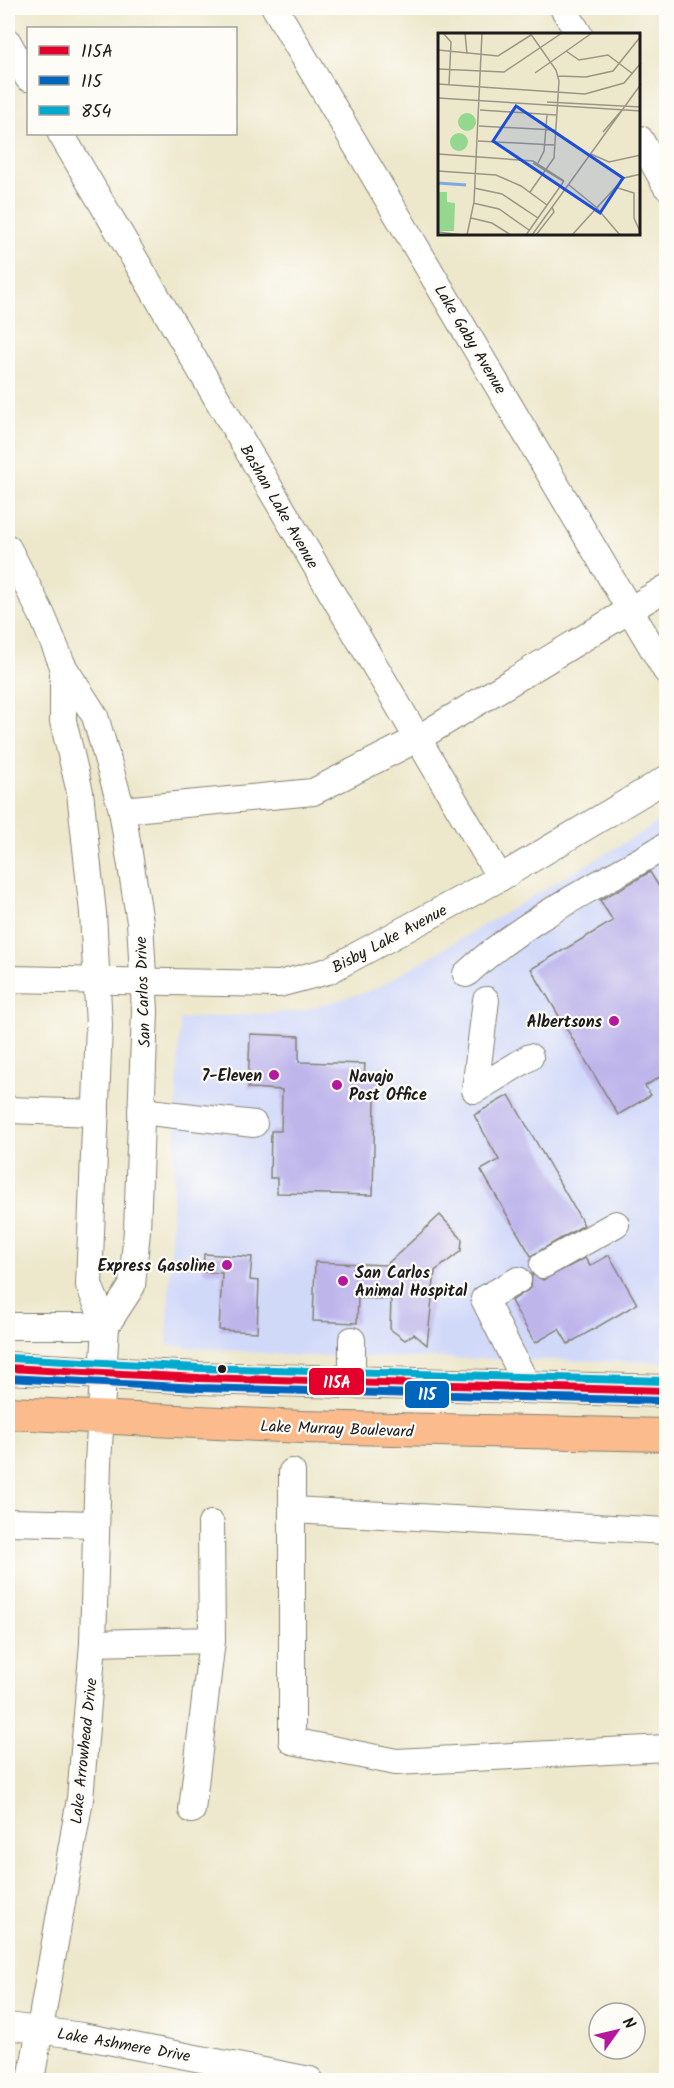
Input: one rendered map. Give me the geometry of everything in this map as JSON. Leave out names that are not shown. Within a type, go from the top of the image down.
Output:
[{"type":"main road","points":[[8,1368],[352,1383],[666,1391]]},
{"type":"main road","name":"Lake Murray Boulevard","points":[[8,1413],[313,1427],[666,1435]]},
{"type":"main road","points":[[631,1434],[666,1420]]},
{"type":"street","name":"Lake Gaby Avenue","points":[[274,8],[666,671]]},
{"type":"street","points":[[563,8],[578,33]]},
{"type":"street","points":[[8,42],[27,76]]},
{"type":"street","name":"Bashan Lake Avenue","points":[[62,135],[500,878]]},
{"type":"street","points":[[641,142],[666,186]]},
{"type":"street","name":"San Carlos Drive","points":[[8,548],[42,615],[63,666],[95,716],[122,810],[140,922],[143,982],[137,1230],[132,1286],[106,1326]]},
{"type":"street","points":[[122,810],[313,792],[417,739],[666,588]]},
{"type":"street","name":"San Carlos Drive","points":[[63,666],[63,721],[80,792],[93,913],[97,982],[99,1025],[89,1285],[106,1326],[101,1418]]},
{"type":"street","name":"Bisby Lake Avenue","points":[[8,979],[279,984],[328,971],[500,878],[666,779]]},
{"type":"street","points":[[466,974],[492,949],[539,918],[666,846]]},
{"type":"street","points":[[486,1000],[475,1090],[530,1057]]},
{"type":"street","points":[[8,1110],[96,1113]]},
{"type":"street","points":[[141,1111],[254,1124]]},
{"type":"street","points":[[543,1265],[616,1224]]},
{"type":"street","points":[[518,1280],[484,1299],[528,1387]]},
{"type":"street","points":[[8,1326],[106,1326]]},
{"type":"street","points":[[352,1340],[352,1383]]},
{"type":"street","name":"Lake Arrowhead Drive","points":[[31,2080],[80,1799],[93,1643],[101,1418]]},
{"type":"street","points":[[292,1472],[292,1741],[396,1762],[666,1748]]},
{"type":"street","points":[[293,1510],[666,1531]]},
{"type":"street","points":[[8,1522],[96,1524]]},
{"type":"street","points":[[192,1810],[212,1640],[211,1524]]},
{"type":"street","points":[[93,1643],[212,1640]]},
{"type":"street","name":"Lake Ashmere Drive","points":[[8,2026],[171,2052],[310,2080]]},
{"type":"shaded area","points":[[666,818],[666,1362],[297,1356],[167,1345],[180,1019],[301,1011],[375,989]]},
{"type":"building","name":"Albertsons","points":[[650,872],[661,890],[666,887],[666,1073],[645,1086],[651,1095],[618,1115],[531,969],[613,921],[600,900]]},
{"type":"building","points":[[250,1034],[299,1036],[299,1062],[365,1064],[364,1078],[379,1078],[379,1099],[375,1098],[373,1195],[277,1193],[277,1178],[270,1178],[271,1131],[281,1131],[282,1090],[248,1088]]},
{"type":"building","points":[[509,1095],[584,1225],[531,1256],[481,1170],[499,1160],[474,1115]]},
{"type":"building","points":[[440,1215],[462,1239],[461,1251],[435,1271],[427,1345],[414,1334],[405,1340],[390,1329],[391,1299],[358,1298],[357,1323],[313,1321],[315,1262],[386,1265]]},
{"type":"building","name":"Express Gasoline","points":[[204,1254],[252,1257],[250,1280],[259,1281],[257,1332],[219,1330],[222,1273],[203,1272]]},
{"type":"building","points":[[609,1255],[637,1304],[568,1344],[559,1329],[535,1343],[511,1301],[531,1288],[532,1274],[543,1280],[585,1258],[590,1266]]},
{"type":"transit line","name":"854","points":[[9,1358],[199,1368],[666,1381]]},
{"type":"transit line","name":"115A","points":[[8,1368],[199,1378],[666,1391]]},
{"type":"transit line","name":"115","points":[[8,1378],[199,1388],[666,1401]]},
{"type":"place","name":"Albertsons","points":[[614,1021]]},
{"type":"place","name":"7-Eleven","points":[[274,1075]]},
{"type":"place","name":"Navajo Post Office","points":[[337,1085]]},
{"type":"place","name":"Express Gasoline","points":[[227,1265]]},
{"type":"place","name":"San Carlos Animal Hospital","points":[[343,1281]]}]
